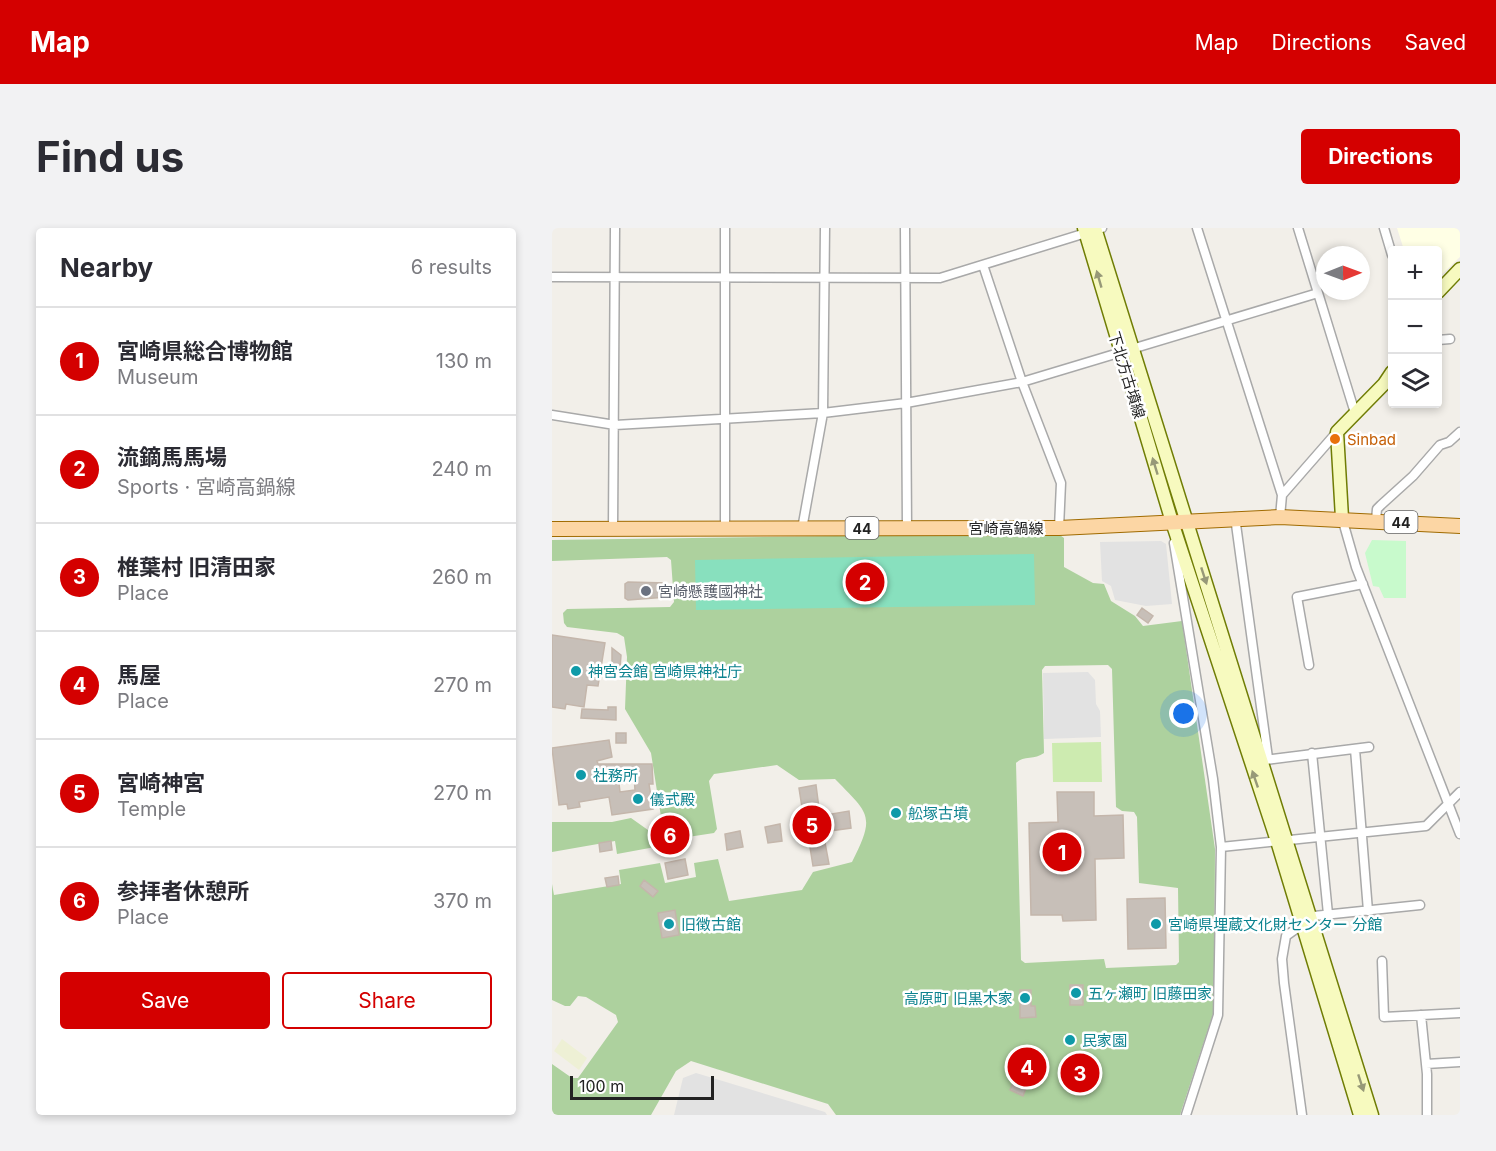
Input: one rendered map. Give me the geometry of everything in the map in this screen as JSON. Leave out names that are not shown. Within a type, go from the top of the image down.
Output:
[{"type":"main road","name":"宮崎高鍋線","points":[[552,529],[1059,528],[1235,517],[1342,518],[1460,526]]},
{"type":"street","points":[[613,529],[615,228]]},
{"type":"street","points":[[725,228],[725,529]]},
{"type":"street","points":[[802,529],[823,414],[825,228]]},
{"type":"street","points":[[905,228],[907,528]]},
{"type":"street","points":[[1197,228],[1282,495],[1280,517]]},
{"type":"street","points":[[1298,228],[1316,286]]},
{"type":"street","points":[[1384,228],[1389,246]]},
{"type":"street","points":[[552,277],[940,278],[1092,230]]},
{"type":"street","name":"下北方古墳線","points":[[1092,230],[1126,351],[1179,521]]},
{"type":"street","points":[[983,265],[1022,382],[1061,483],[1059,528]]},
{"type":"street","points":[[1442,287],[1460,269]]},
{"type":"street","points":[[552,415],[615,425],[823,414],[906,403],[1022,382],[1316,294]]},
{"type":"street","points":[[1320,300],[1355,413]]},
{"type":"street","points":[[1442,340],[1450,339]]},
{"type":"street","points":[[1282,495],[1355,413],[1388,385]]},
{"type":"street","points":[[1337,432],[1342,518],[1363,584],[1460,834]]},
{"type":"street","points":[[1376,520],[1377,509],[1413,476],[1440,445],[1449,442],[1460,432]]},
{"type":"street","points":[[1413,476],[1425,475]]},
{"type":"street","points":[[1235,517],[1265,760],[1281,841]]},
{"type":"street","points":[[1179,521],[1265,760]]},
{"type":"street","points":[[1179,521],[1281,841],[1360,1115]]},
{"type":"street","points":[[1179,521],[1221,847],[1218,1015],[1186,1115]]},
{"type":"street","points":[[1309,665],[1298,597],[1363,584]]},
{"type":"street","points":[[1265,760],[1368,747]]},
{"type":"street","points":[[1355,749],[1368,911]]},
{"type":"street","points":[[1312,753],[1328,914]]},
{"type":"street","points":[[1221,847],[1426,826],[1460,792]]},
{"type":"street","points":[[1302,1115],[1282,959],[1286,936],[1305,923],[1328,914],[1420,905]]},
{"type":"street","points":[[1305,923],[1372,1115]]},
{"type":"street","points":[[1382,961],[1384,1017],[1460,1013]]},
{"type":"street","points":[[1421,1015],[1426,1064],[1427,1115]]},
{"type":"street","points":[[1426,1064],[1460,1062]]},
{"type":"shaded area","points":[[1397,228],[1460,228],[1460,257],[1442,274],[1442,246],[1403,246]]},
{"type":"shaded area","points":[[1161,541],[1166,544],[1172,604],[1146,606],[1115,600],[1111,586],[1102,581],[1100,542]]},
{"type":"shaded area","points":[[1088,672],[1095,680],[1101,737],[1044,739],[1043,673]]},
{"type":"shaded area","points":[[562,1039],[587,1058],[579,1070],[554,1051]]},
{"type":"shaded area","points":[[696,1073],[825,1112],[827,1115],[674,1115],[683,1078]]},
{"type":"green space","points":[[1057,533],[1064,538],[1064,567],[1093,583],[1104,584],[1111,601],[1135,616],[1143,626],[1182,621],[1215,849],[1214,1011],[1180,1115],[836,1115],[828,1104],[691,1061],[676,1071],[651,1115],[552,1115],[552,1064],[572,1078],[578,1078],[618,1022],[616,1015],[586,997],[578,996],[570,1006],[552,1000],[552,884],[554,895],[621,884],[619,870],[660,863],[665,883],[696,877],[694,863],[718,859],[729,901],[802,890],[813,872],[852,862],[860,846],[866,824],[862,808],[835,779],[799,780],[777,765],[714,774],[709,781],[717,829],[714,833],[688,837],[685,820],[662,823],[651,753],[625,709],[627,657],[624,637],[617,633],[567,627],[563,613],[567,609],[670,607],[674,602],[671,560],[667,557],[552,561],[552,540]],"holes":[[[1108,665],[1112,669],[1116,807],[1122,811],[1134,812],[1137,817],[1139,883],[1178,888],[1179,962],[1176,965],[1106,968],[1104,959],[1025,963],[1021,960],[1016,763],[1044,753],[1042,670],[1045,666]]]},
{"type":"green space","points":[[1372,540],[1406,541],[1406,598],[1384,598],[1379,587],[1373,586],[1365,553]]},
{"type":"green space","points":[[1034,554],[1035,605],[696,610],[695,560]]},
{"type":"green space","points":[[1101,742],[1102,782],[1053,782],[1052,743]]},
{"type":"green space","points":[[631,818],[655,835],[655,847],[617,854],[615,841],[552,852],[552,822],[612,822]]},
{"type":"building","name":"宮崎懸護國神社","points":[[628,582],[667,583],[667,597],[628,600],[625,598],[625,584]]},
{"type":"building","points":[[1142,608],[1153,616],[1148,623],[1137,615]]},
{"type":"building","name":"神宮会館 宮崎県神社庁","points":[[552,635],[605,643],[598,686],[587,685],[584,707],[566,704],[565,709],[552,707]]},
{"type":"building","points":[[612,648],[621,655],[620,668],[612,667]]},
{"type":"building","points":[[608,707],[616,707],[616,720],[581,718],[582,709],[608,710]]},
{"type":"building","points":[[616,733],[626,733],[626,743],[616,743]]},
{"type":"building","name":"社務所","points":[[609,740],[612,757],[597,761],[598,764],[652,764],[653,784],[649,784],[653,809],[612,815],[609,797],[579,802],[580,807],[568,809],[567,804],[559,805],[552,748]],"holes":[[[618,775],[634,775],[635,790],[620,792]]]},
{"type":"building","points":[[816,785],[820,816],[849,811],[851,828],[823,832],[829,864],[813,866],[809,841],[805,842],[804,835],[800,836],[797,822],[802,821],[801,814],[803,814],[799,788]]},
{"type":"building","points":[[1057,792],[1094,792],[1094,816],[1123,815],[1124,858],[1095,859],[1096,920],[1063,921],[1062,915],[1031,915],[1029,823],[1058,822]]},
{"type":"building","points":[[780,824],[782,841],[768,843],[765,827]]},
{"type":"building","points":[[678,826],[681,841],[661,844],[658,829]]},
{"type":"building","points":[[740,831],[743,847],[727,850],[725,834]]},
{"type":"building","points":[[611,841],[612,850],[600,852],[599,843]]},
{"type":"building","points":[[685,859],[688,875],[668,879],[665,863]]},
{"type":"building","points":[[618,876],[619,885],[607,887],[605,878]]},
{"type":"building","points":[[644,880],[658,891],[653,897],[640,886]]},
{"type":"building","name":"宮崎県埋蔵文化財センター 分館","points":[[1165,898],[1166,948],[1128,949],[1127,899]]},
{"type":"building","name":"旧徴古館","points":[[675,910],[679,935],[662,938],[658,913]]},
{"type":"building","name":"五ヶ瀬町 旧藤田家","points":[[1070,985],[1083,985],[1083,1005],[1070,1005]]},
{"type":"building","points":[[1020,990],[1031,990],[1031,1006],[1035,1006],[1036,1017],[1020,1018]]},
{"type":"building","points":[[1024,1058],[1036,1063],[1023,1096],[1010,1090]]},
{"type":"building","points":[[1073,1065],[1087,1065],[1088,1092],[1073,1092]]},
{"type":"place","name":"Sinbad","points":[[1335,439]]},
{"type":"place","name":"流鏑馬馬場","points":[[865,582]]},
{"type":"place","name":"宮崎懸護國神社","points":[[646,591]]},
{"type":"place","name":"神宮会館 宮崎県神社庁","points":[[576,671]]},
{"type":"place","name":"社務所","points":[[581,775]]},
{"type":"place","name":"儀式殿","points":[[638,799]]},
{"type":"place","name":"舩塚古墳","points":[[896,813]]},
{"type":"place","name":"宮崎神宮","points":[[812,825]]},
{"type":"place","name":"参拝者休憩所","points":[[670,835]]},
{"type":"place","name":"宮崎県総合博物館","points":[[1062,852]]},
{"type":"place","name":"旧徴古館","points":[[669,924]]},
{"type":"place","name":"宮崎県埋蔵文化財センター 分館","points":[[1156,924]]},
{"type":"place","name":"五ヶ瀬町 旧藤田家","points":[[1076,993]]},
{"type":"place","name":"高原町 旧黒木家","points":[[1025,998]]},
{"type":"place","name":"民家園","points":[[1070,1040]]},
{"type":"place","name":"馬屋","points":[[1027,1067]]},
{"type":"place","name":"椎葉村 旧清田家","points":[[1080,1073]]}]
